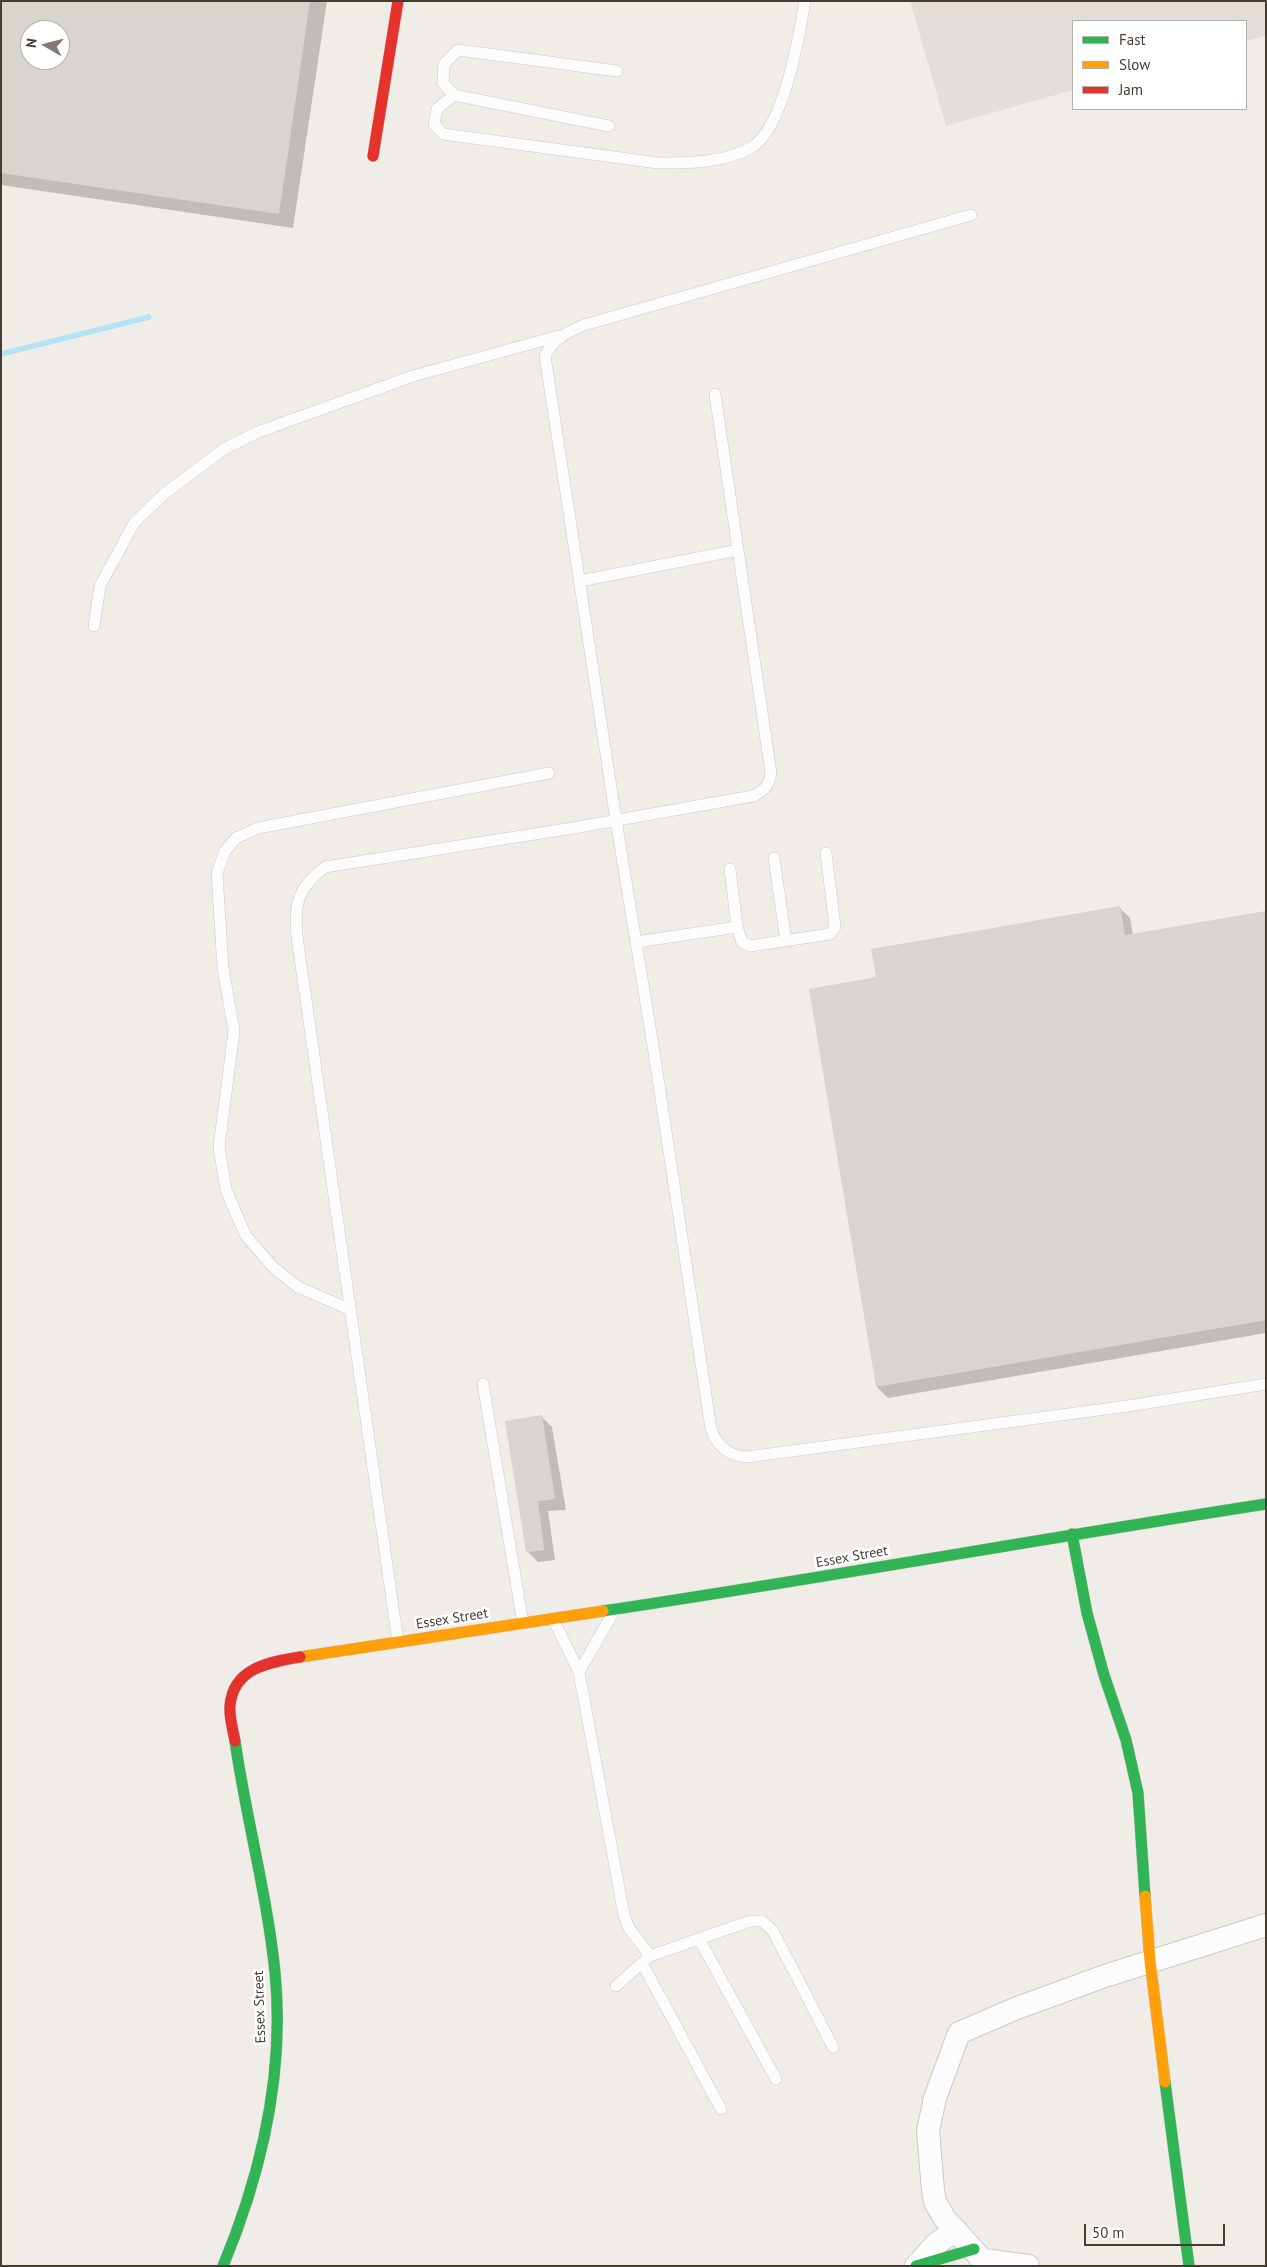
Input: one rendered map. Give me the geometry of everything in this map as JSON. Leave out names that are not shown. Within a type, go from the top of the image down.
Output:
[{"type":"street","points":[[373,156],[398,1]]},
{"type":"street","name":"Essex Street","points":[[223,2266],[249,2199],[265,2139],[277,2064],[278,2034],[275,1974],[260,1876],[230,1708],[232,1696],[239,1680],[247,1672],[260,1665],[398,1642],[808,1580],[1072,1534],[1266,1504]]},
{"type":"street","points":[[1072,1534],[1087,1613],[1133,1768],[1140,1818],[1150,1961],[1188,2266]]},
{"type":"street","points":[[982,2258],[945,2219],[936,2202],[928,2130],[935,2098],[959,2033],[1017,2008],[1150,1961],[1266,1925]]},
{"type":"street","points":[[916,2266],[936,2244],[956,2230]]},
{"type":"street","points":[[916,2266],[982,2258],[1028,2266]]},
{"type":"lane","points":[[454,95],[437,109],[434,124],[443,134],[658,163],[682,163],[727,157],[754,146],[779,109],[787,87],[806,1]]},
{"type":"lane","points":[[609,126],[454,95],[443,83],[444,64],[458,50],[617,71]]},
{"type":"lane","points":[[94,626],[100,586],[134,523],[164,494],[224,450],[258,432],[404,379],[561,336],[593,323],[970,215]]},
{"type":"lane","points":[[561,336],[551,345],[544,356],[711,1429],[714,1438],[732,1455],[747,1457],[1118,1407],[1266,1384]]},
{"type":"lane","points":[[398,1642],[297,937],[295,920],[302,889],[311,878],[325,867],[753,796],[763,791],[769,784],[771,773],[715,394]]},
{"type":"lane","points":[[580,581],[738,550]]},
{"type":"lane","points":[[351,1310],[298,1286],[274,1268],[246,1236],[226,1190],[219,1147],[234,1031],[223,968],[217,873],[225,851],[236,838],[258,828],[549,773]]},
{"type":"lane","points":[[730,869],[737,927],[740,938],[745,944],[750,946],[830,934],[835,927],[826,852]]},
{"type":"lane","points":[[774,858],[786,941]]},
{"type":"lane","points":[[636,942],[737,927]]},
{"type":"lane","points":[[483,1384],[523,1623]]},
{"type":"lane","points":[[579,1672],[615,1609]]},
{"type":"lane","points":[[553,1619],[579,1672],[624,1915],[721,2109]]},
{"type":"lane","points":[[616,1986],[646,1960],[750,1921],[762,1921],[773,1931],[833,2047]]},
{"type":"lane","points":[[699,1939],[776,2079]]},
{"type":"shaded area","points":[[910,1],[1266,1],[1266,36],[1247,41],[1247,20],[1072,20],[1072,90],[946,126]]},
{"type":"building","points":[[1,1],[310,1],[279,214],[1,173]]},
{"type":"building","points":[[1120,906],[1125,935],[1266,911],[1266,1320],[876,1387],[809,989],[876,977],[871,949]]},
{"type":"building","points":[[542,1415],[555,1499],[538,1501],[544,1550],[526,1552],[505,1421]]},
{"type":"waterway","points":[[1,354],[149,317]]},
{"type":"traffic: fast","points":[[603,1611],[1266,1504]]},
{"type":"traffic: fast","points":[[1072,1534],[1087,1613],[1104,1675],[1126,1740],[1138,1793],[1145,1896]]},
{"type":"traffic: fast","points":[[223,2266],[237,2231],[259,2158],[267,2122],[277,2047],[275,1972],[262,1885],[235,1741]]},
{"type":"traffic: fast","points":[[1165,2082],[1189,2266]]},
{"type":"traffic: fast","points":[[916,2266],[974,2249]]},
{"type":"traffic: slow","points":[[300,1657],[603,1611]]},
{"type":"traffic: slow","points":[[1145,1896],[1150,1961],[1165,2082]]},
{"type":"traffic: jam","points":[[373,156],[398,1]]},
{"type":"traffic: jam","points":[[235,1741],[230,1706],[238,1683],[254,1669],[276,1661],[300,1657]]}]
